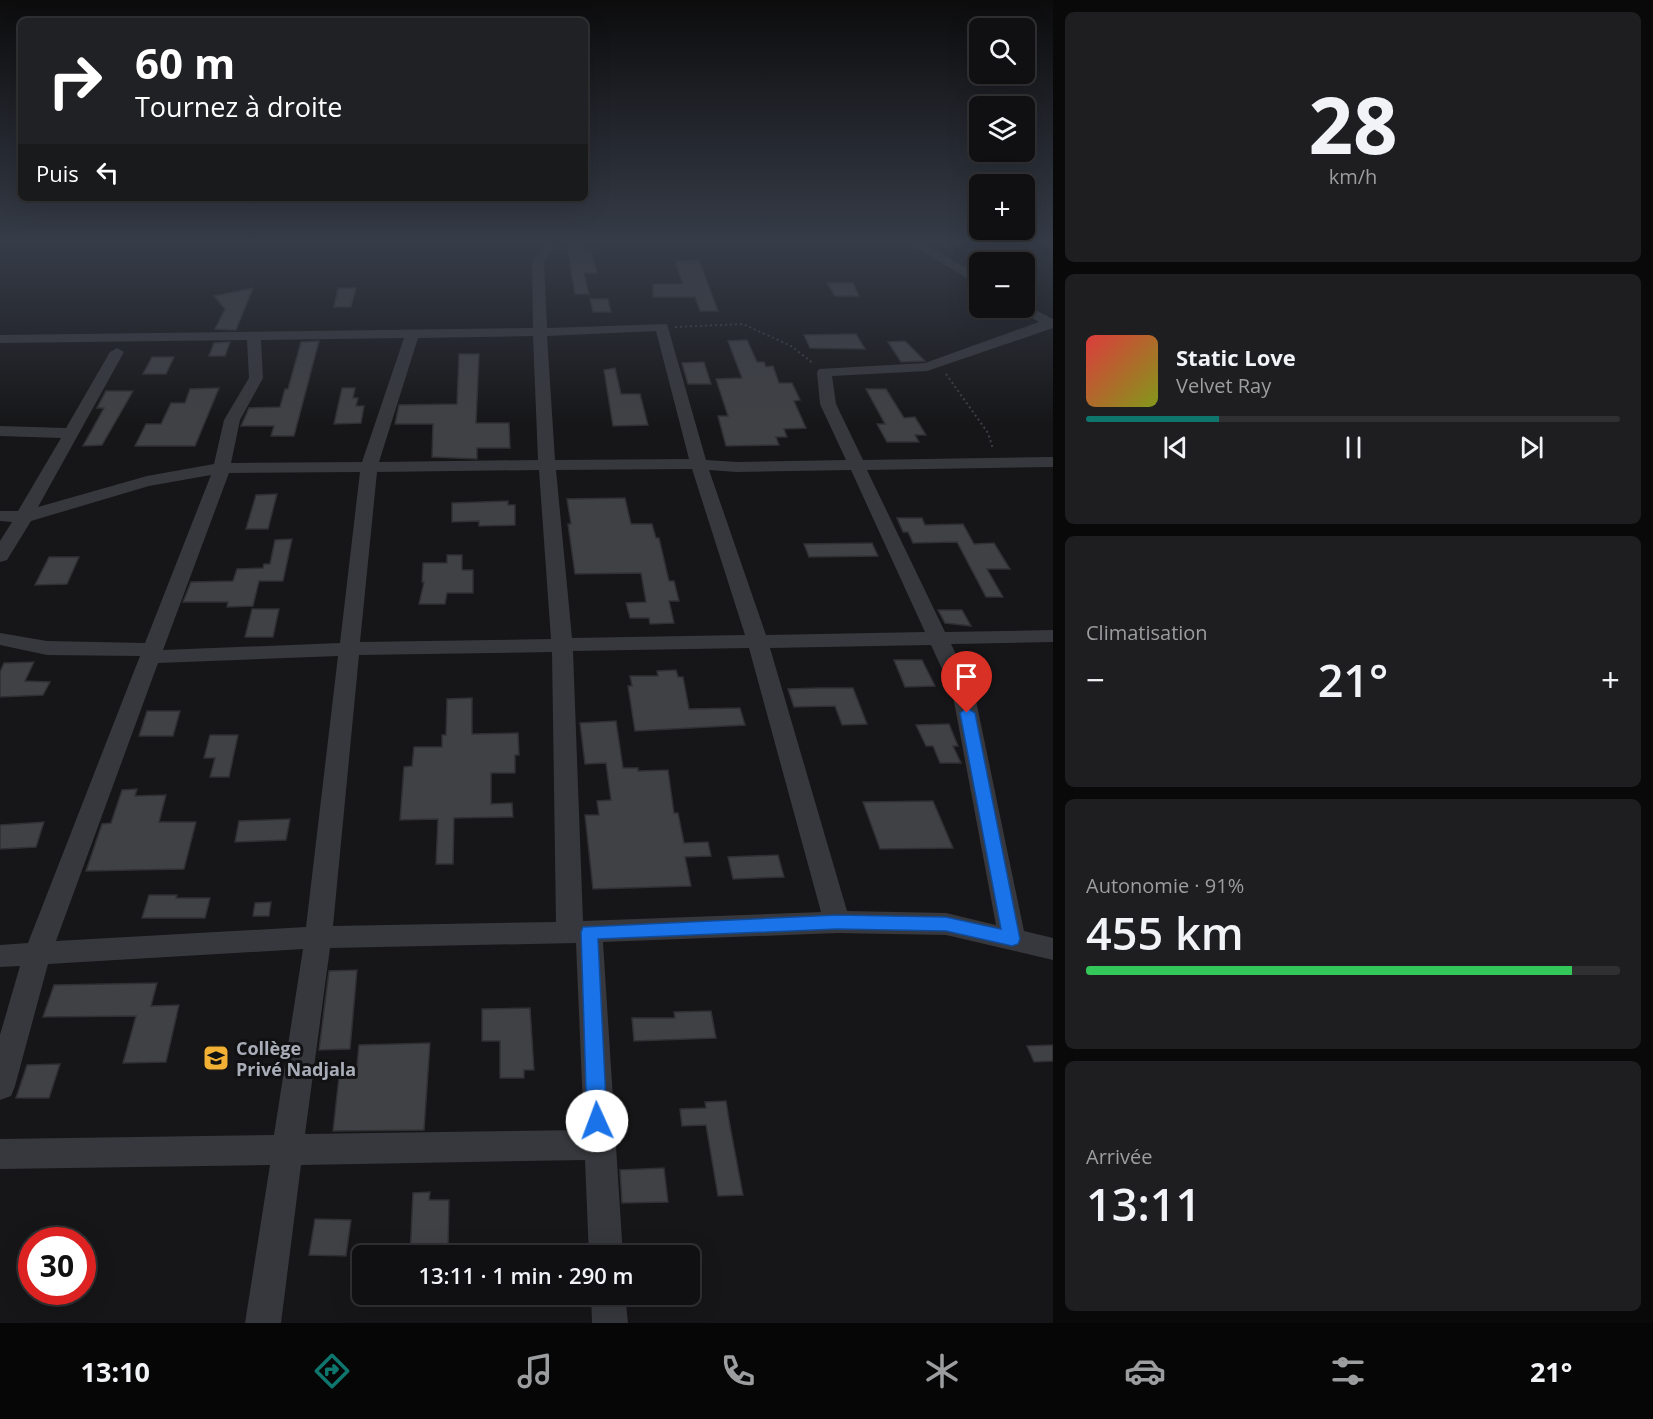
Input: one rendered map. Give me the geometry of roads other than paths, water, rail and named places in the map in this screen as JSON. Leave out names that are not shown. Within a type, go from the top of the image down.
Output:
[{"type":"street","points":[[539,303],[547,464],[562,644],[580,932],[605,1245]]},
{"type":"street","points":[[1035,315],[1051,324]]},
{"type":"street","points":[[1012,939],[963,691],[828,404],[824,372],[927,367],[1051,324]]},
{"type":"street","points":[[0,339],[540,332],[662,327],[699,464],[758,643],[837,922]]},
{"type":"street","points":[[264,1323],[318,937],[369,467],[413,333]]},
{"type":"street","points":[[0,1086],[37,955],[222,468],[232,420],[256,378],[254,335]]},
{"type":"street","points":[[0,556],[117,352]]},
{"type":"street","points":[[0,431],[72,433]]},
{"type":"street","points":[[0,516],[24,517],[147,481],[222,468],[699,464],[737,468],[1053,462]]},
{"type":"street","points":[[0,639],[46,648],[151,654],[1053,636]]},
{"type":"street","points":[[0,956],[318,937],[580,932],[837,922],[946,924],[1053,949]]},
{"type":"street","points":[[0,1154],[598,1144]]},
{"type":"street","points":[[609,1305],[610,1323]]},
{"type":"place","name":"Collège Privé Nadjala","points":[[216,1058]]}]
